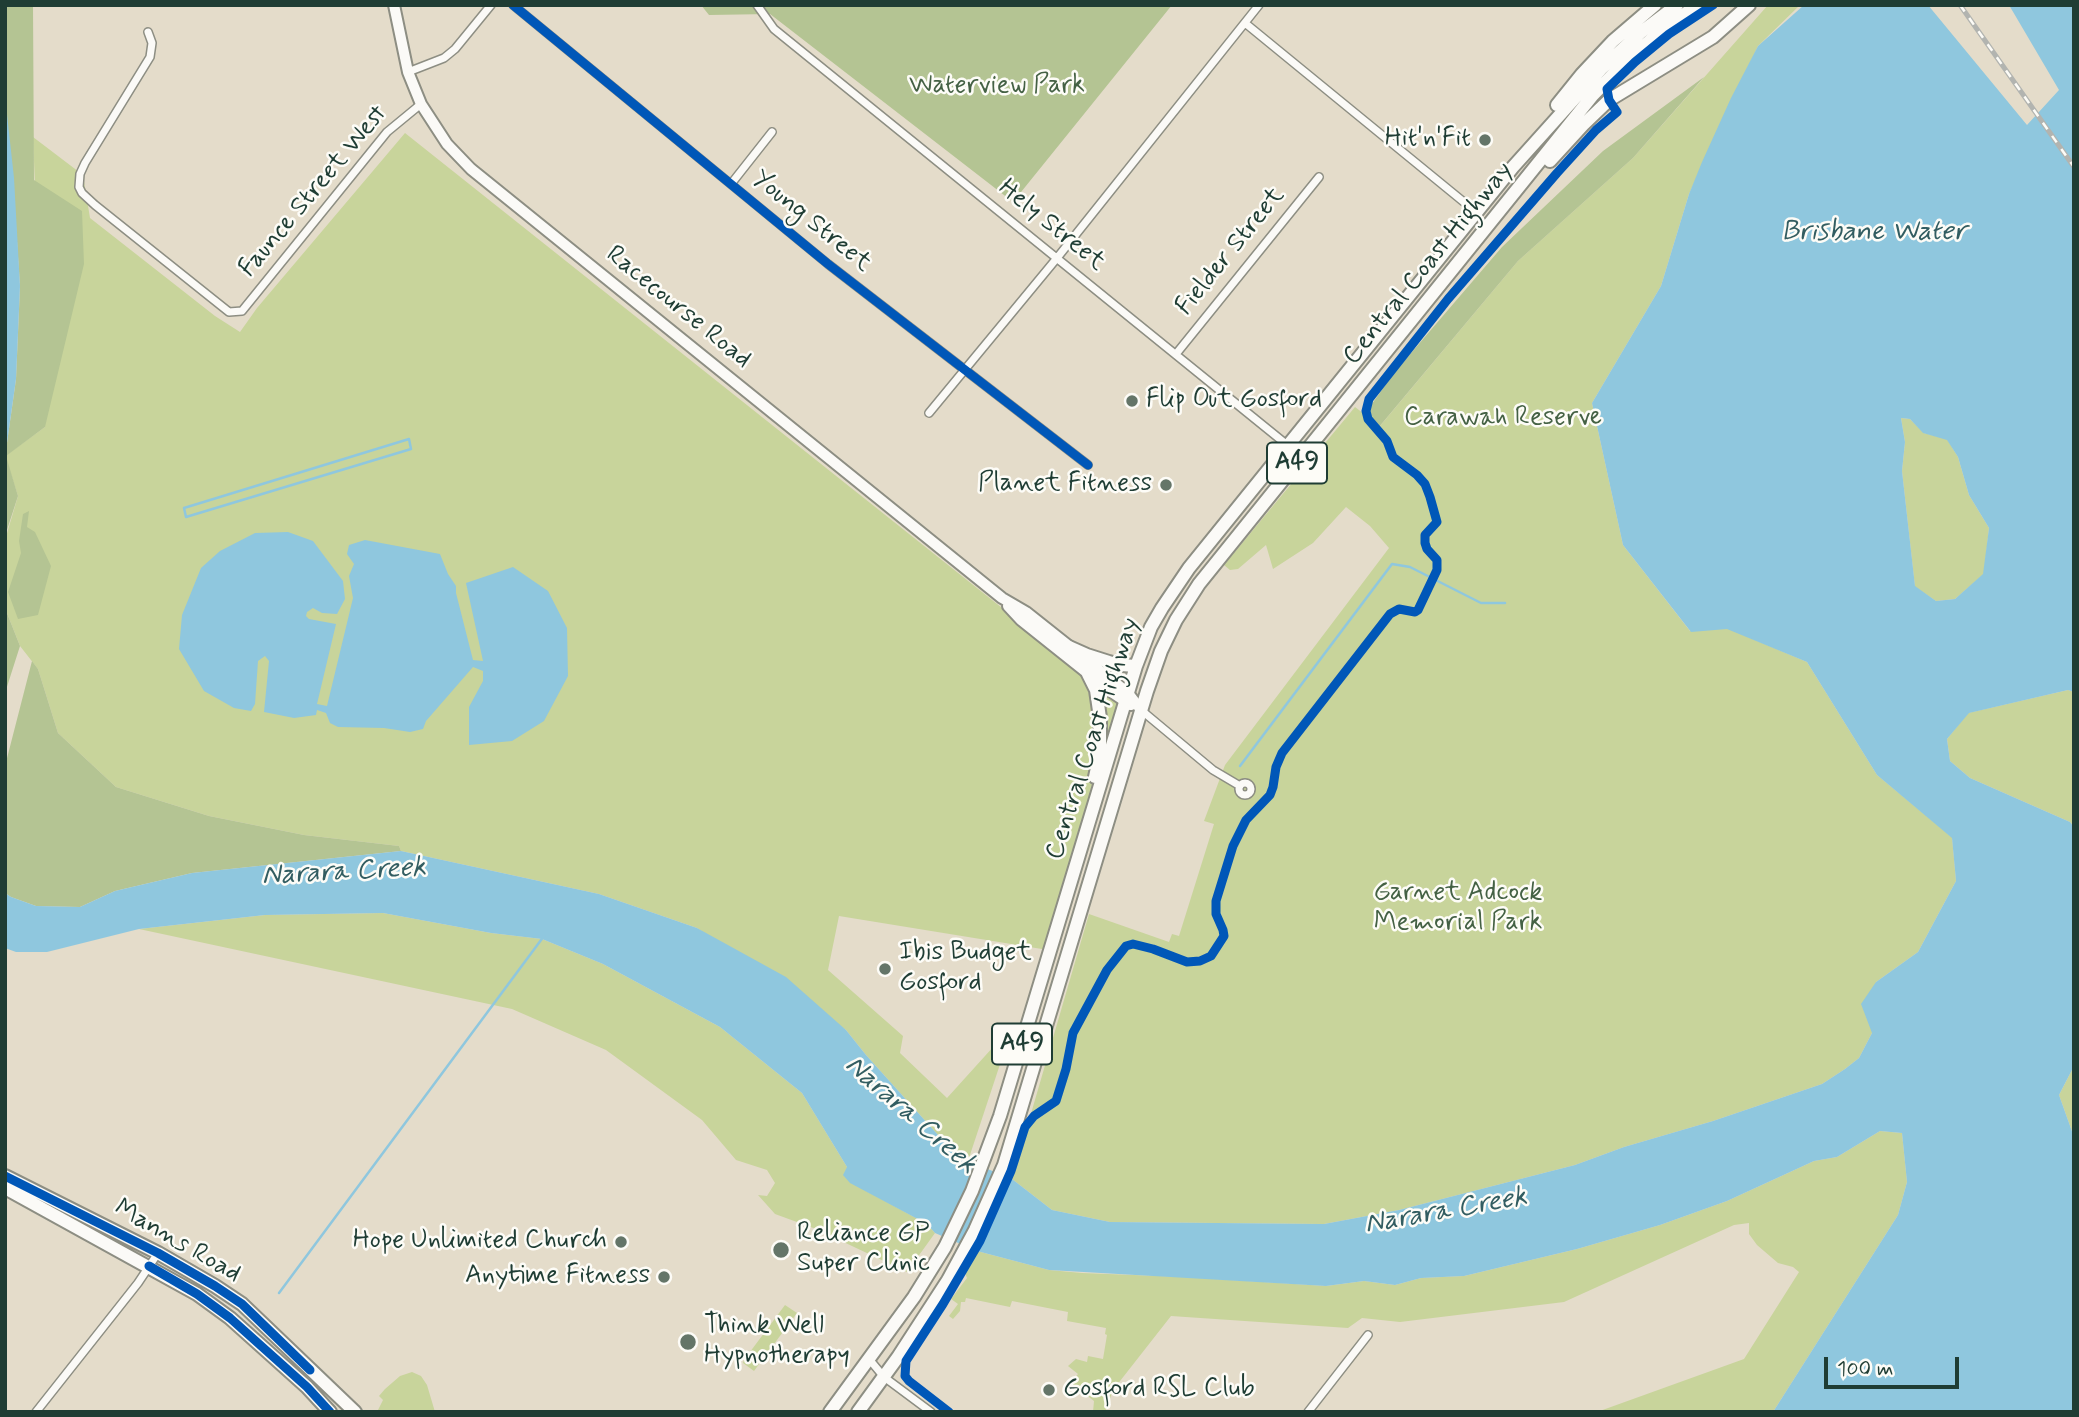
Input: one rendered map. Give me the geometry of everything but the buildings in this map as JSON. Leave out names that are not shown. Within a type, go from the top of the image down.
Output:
[{"type":"main road","name":"Racecourse Road","points":[[394,5],[408,72],[421,104],[447,144],[471,169],[1002,598],[1026,612],[1069,646],[1141,710]]},
{"type":"main road","points":[[1513,167],[1582,74],[1620,34],[1655,5]]},
{"type":"main road","name":"Central Coast Highway","points":[[830,1412],[914,1297],[945,1247],[985,1159],[1136,666],[1151,627],[1172,591],[1513,167],[1602,68],[1640,33],[1677,5]]},
{"type":"main road","name":"Central Coast Highway","points":[[858,1412],[931,1309],[964,1251],[1004,1165],[1141,710],[1167,637],[1185,604],[1593,95],[1638,51],[1697,5]]},
{"type":"main road","points":[[1482,234],[1596,111],[1620,93],[1713,37],[1749,5]]},
{"type":"main road","name":"Racecourse Road","points":[[1002,598],[1021,620],[1088,674],[1126,698]]},
{"type":"main road","points":[[1069,646],[1087,656],[1136,666]]},
{"type":"main road","points":[[1079,856],[1100,754],[1100,709],[1096,690],[1088,674]]},
{"type":"main road","name":"Manns Road","points":[[5,1176],[158,1253],[242,1304],[355,1412]]},
{"type":"main road","name":"Manns Road","points":[[5,1188],[197,1294],[230,1318],[307,1387],[330,1412]]},
{"type":"street","points":[[408,72],[444,58],[491,5]]},
{"type":"street","name":"Young Street","points":[[513,5],[963,370],[1088,465]]},
{"type":"street","name":"Hely Street","points":[[757,5],[774,29],[1303,457]]},
{"type":"street","points":[[929,413],[1259,5]]},
{"type":"street","points":[[1245,23],[1476,212]]},
{"type":"street","name":"Faunce Street West","points":[[148,32],[152,43],[150,57],[85,163],[80,174],[79,187],[95,205],[229,312],[242,311],[387,132],[421,104]]},
{"type":"street","points":[[731,184],[772,132]]},
{"type":"street","name":"Fielder Street","points":[[1176,354],[1319,177]]},
{"type":"street","points":[[1141,710],[1213,769],[1240,786]]},
{"type":"street","points":[[36,1412],[158,1253]]},
{"type":"street","points":[[1308,1412],[1368,1335]]},
{"type":"street","points":[[869,1359],[884,1377],[930,1412]]},
{"type":"green space","points":[[5,5],[33,5],[34,180],[82,211],[84,264],[45,427],[6,456],[18,496],[7,530],[5,457],[16,379],[20,286],[5,104]]},
{"type":"green space","name":"Waterview Park","points":[[701,5],[1172,5],[1013,202],[770,14],[709,15]]},
{"type":"green space","name":"Garnet Adcock Memorial Park","points":[[1768,5],[1800,5],[1758,46],[1689,194],[1661,286],[1592,403],[1623,545],[1690,631],[1727,628],[1807,662],[1877,775],[1952,837],[1956,881],[1918,952],[1876,982],[1872,1033],[1859,1058],[1822,1084],[1713,1121],[1624,1147],[1575,1165],[1399,1210],[1324,1224],[1110,1222],[1052,1210],[1012,1179],[1089,914],[1169,942],[1172,934],[1179,936],[1214,824],[1204,821],[1225,765],[1389,548],[1370,526],[1346,507],[1313,543],[1273,569],[1266,545],[1238,569],[1230,570],[1224,565],[1355,407],[1380,426],[1518,261],[1633,158]]},
{"type":"green space","points":[[1704,77],[1633,158],[1518,261],[1379,427],[1367,417],[1369,408],[1394,373],[1502,247],[1603,151]]},
{"type":"green space","points":[[405,133],[1119,701],[1048,950],[839,916],[828,970],[903,1036],[900,1053],[947,1098],[1013,1025],[968,1161],[938,1135],[846,1030],[697,928],[599,894],[401,851],[399,846],[304,835],[209,816],[116,787],[58,733],[38,669],[20,646],[5,608],[5,540],[18,496],[5,456],[45,427],[33,137],[83,175],[90,218],[215,316],[240,332],[257,308]]},
{"type":"green space","points":[[1901,418],[1910,419],[1924,433],[1947,439],[1958,457],[1969,495],[1989,528],[1984,574],[1955,599],[1936,601],[1915,587],[1902,471],[1905,442]]},
{"type":"green space","points":[[29,511],[27,527],[35,532],[51,566],[38,615],[18,619],[8,592],[21,553],[19,541],[23,514]]},
{"type":"green space","points":[[5,608],[20,646],[5,693]]},
{"type":"green space","points":[[32,661],[38,669],[58,733],[116,787],[209,816],[304,835],[399,846],[401,851],[192,873],[115,891],[80,907],[36,906],[11,897],[5,893],[5,766]]},
{"type":"green space","points":[[2068,690],[2074,692],[2074,827],[2070,822],[1970,778],[1950,761],[1947,739],[1968,713]]},
{"type":"green space","points":[[383,913],[491,933],[542,939],[603,964],[720,1027],[802,1093],[847,1167],[850,1182],[927,1224],[935,1233],[907,1272],[816,1229],[775,1214],[758,1195],[767,1196],[775,1183],[767,1170],[736,1160],[702,1120],[606,1050],[512,1009],[139,929],[265,915]]},
{"type":"green space","points":[[2074,1066],[2074,1137],[2059,1095]]},
{"type":"green space","points":[[1880,1131],[1902,1133],[1907,1182],[1898,1215],[1773,1412],[1597,1412],[1744,1359],[1799,1272],[1793,1267],[1778,1263],[1757,1245],[1749,1234],[1749,1223],[1734,1225],[1564,1302],[1400,1322],[1362,1318],[1348,1328],[1171,1316],[1113,1390],[1105,1412],[1093,1412],[1094,1401],[1071,1383],[1078,1374],[1068,1366],[1076,1359],[1087,1362],[1088,1356],[1103,1359],[1106,1328],[1067,1321],[1068,1312],[1012,1301],[1010,1307],[966,1298],[965,1302],[961,1302],[960,1311],[953,1319],[949,1316],[958,1304],[951,1299],[967,1278],[965,1273],[977,1251],[1049,1270],[1326,1286],[1364,1281],[1395,1285],[1421,1278],[1464,1276],[1577,1249],[1660,1225],[1727,1201],[1814,1161],[1837,1157]]},
{"type":"green space","points":[[785,1305],[797,1313],[754,1371],[743,1363],[744,1360]]},
{"type":"green space","points":[[412,1372],[421,1376],[427,1385],[435,1412],[377,1412],[383,1400],[379,1396],[385,1389],[400,1376]]},
{"type":"water","name":"Brisbane Water","points":[[1804,5],[1928,5],[2027,125],[2059,90],[2009,5],[2074,5],[2074,692],[2068,690],[1969,713],[1947,739],[1950,761],[1970,778],[2070,822],[2074,827],[2074,1066],[2059,1095],[2074,1137],[2074,1412],[1773,1412],[1898,1215],[1907,1182],[1902,1133],[1880,1131],[1837,1157],[1814,1161],[1727,1201],[1660,1225],[1577,1249],[1464,1276],[1421,1278],[1395,1285],[1364,1281],[1326,1286],[1049,1270],[977,1251],[935,1233],[927,1224],[850,1183],[843,1175],[847,1167],[802,1093],[720,1027],[603,964],[542,939],[491,933],[383,913],[265,915],[139,929],[47,952],[16,952],[5,948],[5,893],[36,906],[80,907],[115,891],[192,873],[401,851],[599,894],[697,928],[786,977],[846,1030],[938,1135],[968,1161],[1012,1179],[1052,1210],[1110,1222],[1324,1224],[1399,1210],[1575,1165],[1822,1084],[1859,1058],[1872,1033],[1861,1004],[1876,982],[1918,952],[1956,881],[1952,838],[1877,775],[1807,662],[1727,629],[1691,632],[1623,545],[1592,403],[1661,286],[1689,194],[1731,98],[1758,46]],"holes":[[[1901,418],[1910,419],[1923,433],[1947,440],[1958,457],[1969,495],[1989,528],[1983,574],[1955,599],[1936,601],[1915,586],[1902,471],[1905,442]]]},
{"type":"water","points":[[5,96],[14,178],[20,286],[16,379],[5,457]]},
{"type":"water","points":[[288,532],[313,541],[343,581],[345,599],[337,614],[322,613],[313,608],[306,616],[309,619],[336,624],[317,704],[327,706],[353,598],[349,576],[354,564],[347,554],[349,545],[365,540],[440,554],[456,586],[473,660],[483,661],[466,583],[513,567],[548,591],[567,628],[568,676],[544,721],[512,741],[469,745],[469,707],[483,681],[483,671],[473,667],[426,721],[423,729],[410,732],[384,728],[338,727],[330,723],[326,713],[317,710],[316,715],[294,718],[264,712],[269,661],[265,656],[258,661],[255,704],[251,711],[234,708],[204,691],[179,649],[182,615],[201,568],[220,551],[255,533]]},
{"type":"waterway","points":[[409,439],[411,449],[186,517],[184,508],[409,439]]},
{"type":"waterway","points":[[1240,766],[1392,564],[1410,567],[1481,603],[1505,603]]},
{"type":"waterway","points":[[279,1293],[544,936]]},
{"type":"railway","points":[[1960,5],[2074,167]]},
{"type":"cycle path","points":[[513,5],[828,264],[1088,465]]},
{"type":"cycle path","points":[[949,1412],[909,1381],[905,1376],[906,1361],[980,1241],[1011,1171],[1025,1127],[1034,1116],[1056,1101],[1073,1033],[1107,970],[1126,946],[1133,944],[1187,962],[1200,961],[1211,956],[1224,936],[1216,914],[1216,901],[1233,846],[1246,820],[1270,795],[1282,753],[1390,614],[1399,609],[1415,612],[1418,610],[1437,570],[1437,560],[1425,543],[1425,535],[1437,522],[1425,484],[1393,457],[1387,441],[1368,419],[1366,411],[1369,399],[1448,299],[1557,173],[1596,130],[1617,112],[1609,100],[1607,89],[1669,34],[1713,5]]},
{"type":"cycle path","points":[[5,1176],[158,1253],[215,1286],[242,1304],[310,1370]]},
{"type":"cycle path","points":[[149,1266],[197,1294],[230,1318],[307,1387],[330,1412]]},
{"type":"place","name":"Hit'n'Fit","points":[[1485,140]]},
{"type":"place","name":"Flip Out Gosford","points":[[1132,401]]},
{"type":"place","name":"Planet Fitness","points":[[1166,485]]},
{"type":"place","name":"Ibis Budget Gosford","points":[[885,969]]},
{"type":"place","name":"Hope Unlimited Church","points":[[621,1242]]},
{"type":"place","name":"Reliance GP Super Clinic","points":[[781,1250]]},
{"type":"place","name":"Anytime Fitness","points":[[664,1277]]},
{"type":"place","name":"Think Well Hypnotherapy","points":[[688,1342]]},
{"type":"place","name":"Gosford RSL Club","points":[[1049,1390]]},
{"type":"park label","name":"Carawah Reserve","points":[[1503,419]]},
{"type":"water label","name":"Narara Creek","points":[[344,873]]},
{"type":"water label","name":"Narara Creek","points":[[910,1116]]},
{"type":"water label","name":"Narara Creek","points":[[1446,1212]]}]
